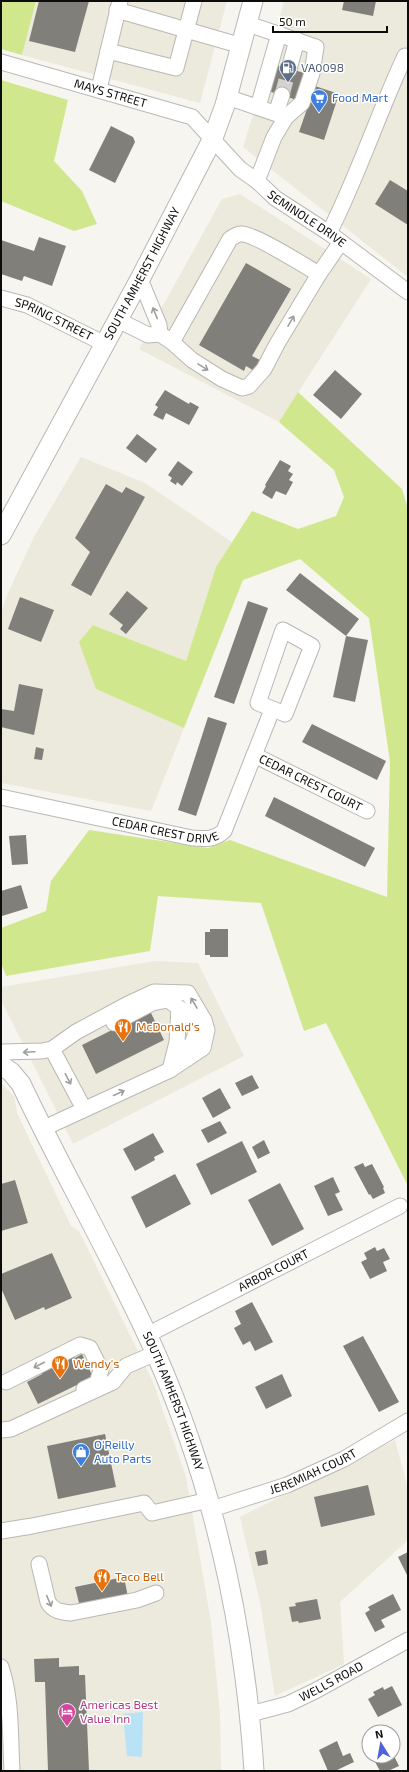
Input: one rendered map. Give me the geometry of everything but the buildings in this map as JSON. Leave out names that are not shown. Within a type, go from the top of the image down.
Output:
[{"type":"main road","name":"SOUTH AMHERST HIGHWAY","points":[[1,535],[140,279],[213,138],[228,97],[253,1]]},
{"type":"main road","name":"SOUTH AMHERST HIGHWAY","points":[[1,1052],[6,1069],[21,1084],[42,1129],[156,1353],[187,1432],[211,1505],[231,1587],[250,1714],[254,1771]]},
{"type":"street","points":[[108,51],[176,68],[187,30],[193,1]]},
{"type":"street","points":[[99,89],[118,5],[187,30],[242,46]]},
{"type":"street","points":[[228,97],[281,115],[302,103],[312,73],[316,47],[248,24]]},
{"type":"street","points":[[258,107],[279,34]]},
{"type":"street","points":[[289,69],[297,40]]},
{"type":"street","points":[[140,279],[166,338],[192,360],[222,379],[242,388],[249,386],[264,370],[277,344],[319,274],[335,238],[348,195],[390,88],[405,56]]},
{"type":"street","name":"MAYS STREET","points":[[1,62],[192,117],[213,138]]},
{"type":"street","points":[[257,181],[281,115],[282,95]]},
{"type":"street","name":"SEMINOLE DRIVE","points":[[213,138],[240,169],[257,181],[275,198],[335,238],[408,292]]},
{"type":"street","points":[[166,338],[230,239],[239,234],[246,234],[260,241],[319,274]]},
{"type":"street","name":"SPRING STREET","points":[[1,298],[27,305],[105,344]]},
{"type":"street","points":[[118,320],[148,335],[166,338]]},
{"type":"street","points":[[283,630],[312,646],[285,714],[272,710],[258,703],[283,630]]},
{"type":"street","name":"CEDAR CREST DRIVE","points":[[1,797],[192,838],[209,840],[218,837],[224,831],[272,710]]},
{"type":"street","name":"CEDAR CREST COURT","points":[[254,755],[367,811]]},
{"type":"street","points":[[1,1052],[42,1051],[52,1049],[66,1039],[128,1004],[154,992],[188,993],[204,1020],[207,1030],[203,1048],[42,1129]]},
{"type":"street","points":[[66,1039],[82,1040],[152,1003],[168,1000],[179,1008],[178,1042],[172,1064]]},
{"type":"street","points":[[52,1049],[84,1109]]},
{"type":"street","name":"ARBOR COURT","points":[[147,1335],[400,1206]]},
{"type":"street","points":[[6,1382],[80,1345],[90,1348],[101,1370],[97,1383],[68,1397],[63,1405]]},
{"type":"street","points":[[1,1430],[11,1429],[113,1382],[126,1366],[156,1353]]},
{"type":"street","name":"JEREMIAH COURT","points":[[1,1531],[144,1503],[152,1513],[211,1505],[287,1485],[344,1459],[408,1421]]},
{"type":"street","points":[[39,1564],[48,1602],[51,1608],[63,1613],[71,1613],[137,1600],[156,1593]]},
{"type":"street","name":"WELLS ROAD","points":[[250,1714],[288,1704],[315,1691],[408,1640]]},
{"type":"street","points":[[1,1667],[6,1683],[9,1704],[12,1771]]},
{"type":"shaded area","points":[[36,1],[227,1],[200,103],[22,55]]},
{"type":"shaded area","points":[[284,1],[408,1],[408,277],[243,147],[260,93]]},
{"type":"shaded area","points":[[240,194],[371,279],[279,422],[139,349],[222,199]]},
{"type":"shaded area","points":[[81,457],[145,483],[232,542],[216,567],[186,661],[94,625],[96,689],[184,728],[151,811],[1,783],[1,613],[8,593],[34,537]]},
{"type":"shaded area","points":[[155,961],[198,963],[244,1056],[73,1144],[1,1000],[1,987]]},
{"type":"shaded area","points":[[1,1083],[14,1096],[17,1113],[71,1226],[79,1231],[153,1382],[186,1477],[211,1622],[220,1715],[221,1771],[1,1771]]},
{"type":"shaded area","points":[[395,1440],[408,1489],[408,1540],[340,1602],[344,1664],[275,1696],[260,1602],[240,1517]]},
{"type":"green space","points":[[3,1],[36,1],[22,55],[1,49],[1,10]]},
{"type":"green space","points":[[1,80],[68,100],[54,161],[82,191],[97,224],[74,231],[1,201]]},
{"type":"green space","points":[[298,392],[402,489],[408,509],[408,1186],[326,1023],[304,1031],[261,903],[158,896],[150,951],[6,976],[1,963],[1,928],[46,911],[51,881],[89,830],[208,848],[230,840],[387,897],[390,762],[369,618],[300,559],[243,580],[184,728],[96,689],[79,642],[93,625],[186,661],[216,567],[252,511],[298,529],[336,516],[344,497],[334,470],[279,422]]},
{"type":"water","points":[[143,1712],[142,1757],[127,1756],[123,1714]]},
{"type":"tunnel","points":[[282,95],[289,69]]},
{"type":"place","name":"VA0098","points":[[288,83]]},
{"type":"place","name":"Food Mart","points":[[319,113]]},
{"type":"place","name":"McDonald's","points":[[123,1042]]},
{"type":"place","name":"Wendy's","points":[[60,1379]]},
{"type":"place","name":"O'Reilly Auto Parts","points":[[81,1467]]},
{"type":"place","name":"Taco Bell","points":[[102,1592]]},
{"type":"place","name":"Americas Best Value Inn","points":[[67,1727]]}]
